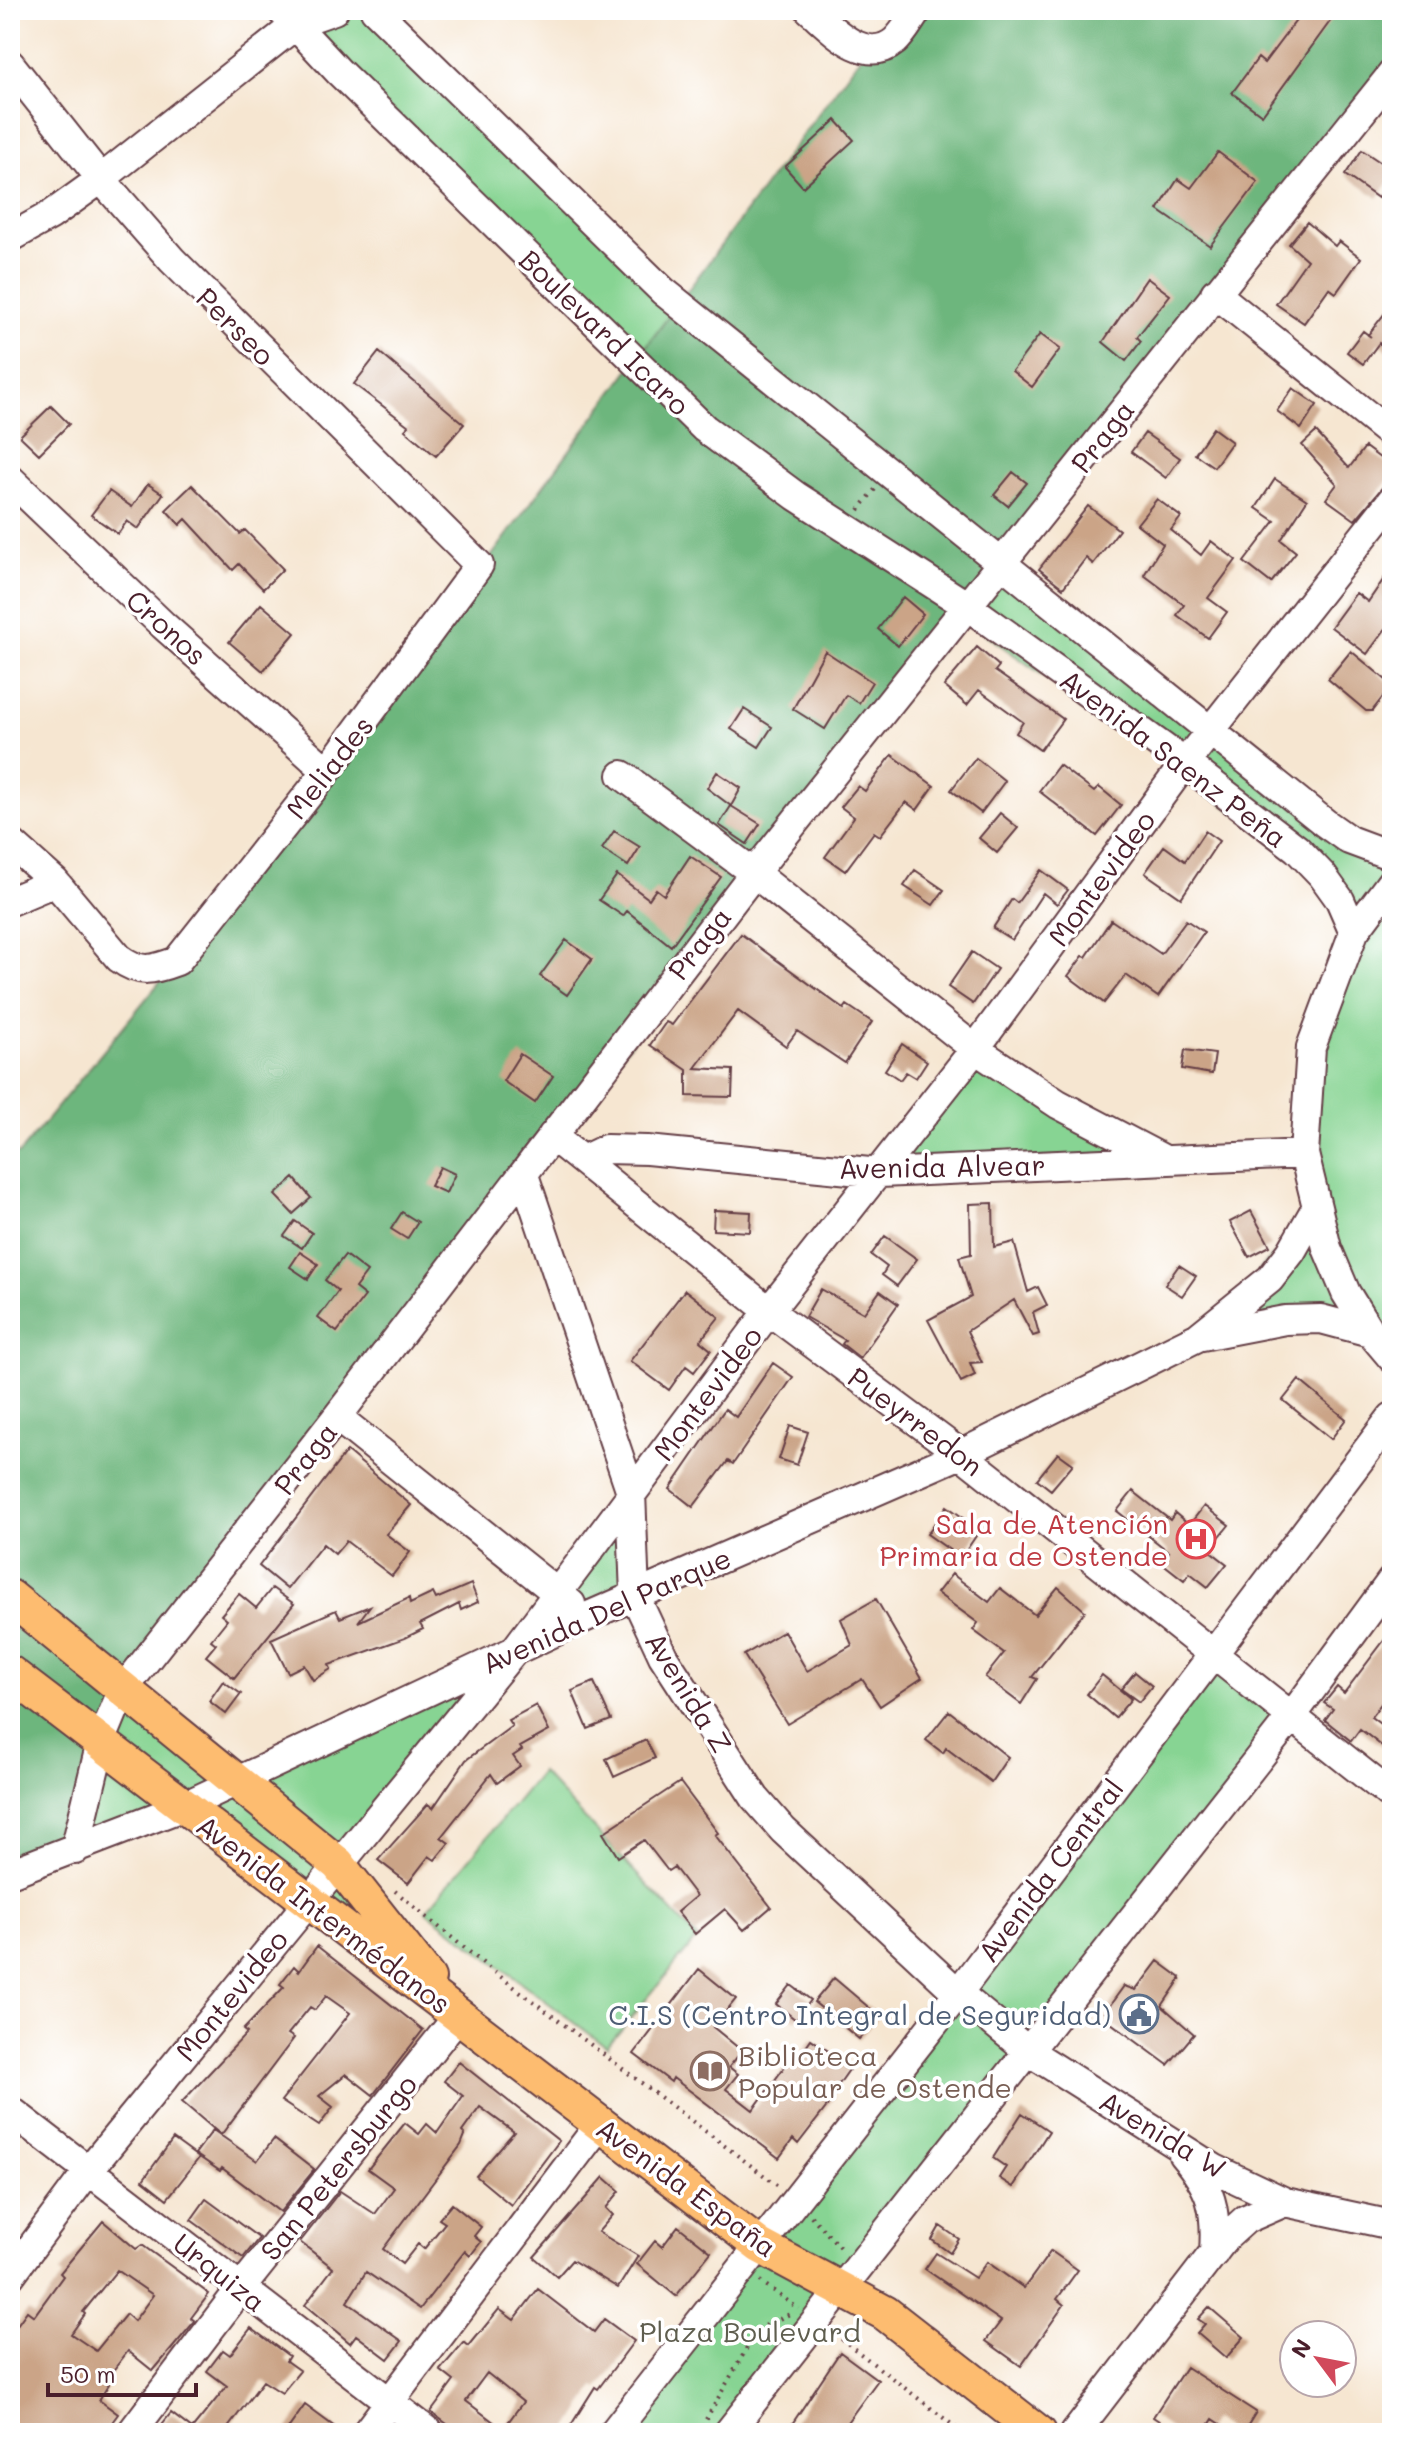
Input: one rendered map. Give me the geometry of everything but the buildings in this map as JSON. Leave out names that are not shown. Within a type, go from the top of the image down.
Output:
[{"type":"main road","name":"Avenida Intermédanos","points":[[10,1597],[338,1864],[458,2016]]},
{"type":"main road","name":"Avenida Intermédanos","points":[[10,1673],[458,2016]]},
{"type":"main road","name":"Avenida España","points":[[458,2016],[600,2124],[751,2257],[851,2277],[885,2313],[1039,2433]]},
{"type":"street","points":[[10,238],[51,215],[101,179],[296,14],[317,16],[334,10]]},
{"type":"street","points":[[375,10],[663,291],[1003,561]]},
{"type":"street","points":[[810,10],[848,42],[871,50],[895,41],[918,10]]},
{"type":"street","name":"Boulevard Icaro","points":[[296,14],[704,428],[745,462],[969,607]]},
{"type":"street","name":"Perseo","points":[[10,64],[101,179],[243,334],[479,562],[477,570]]},
{"type":"street","name":"Praga","points":[[75,1850],[101,1742],[122,1691],[524,1175],[754,873],[1392,74]]},
{"type":"street","points":[[1215,293],[1392,435]]},
{"type":"street","name":"Cronos","points":[[10,479],[163,625],[327,771]]},
{"type":"street","name":"Montevideo","points":[[10,2276],[88,2171],[514,1651],[769,1311],[975,1049],[1185,763],[1392,500]]},
{"type":"street","name":"Avenida Saenz Peña","points":[[1003,561],[1211,732],[1349,840],[1392,856]]},
{"type":"street","name":"Meliades","points":[[55,882],[119,958],[132,968],[151,971],[177,961],[327,771],[477,570]]},
{"type":"street","name":"Avenida Saenz Peña","points":[[969,607],[1185,763],[1297,849],[1340,900],[1354,932]]},
{"type":"street","points":[[622,775],[754,873],[975,1049],[1058,1104],[1164,1159]]},
{"type":"street","points":[[10,842],[55,882],[10,901]]},
{"type":"street","points":[[1392,881],[1354,932],[1311,1047],[1304,1154],[1315,1210],[1346,1293],[1370,1332],[1392,1358]]},
{"type":"street","name":"Pueyrredon","points":[[552,1136],[769,1311],[961,1454],[1392,1796]]},
{"type":"street","name":"Avenida Alvear","points":[[583,1160],[606,1149],[647,1150],[880,1173],[1304,1154]]},
{"type":"street","name":"Avenida Z","points":[[524,1175],[631,1492],[635,1596],[663,1656],[755,1798],[783,1830],[958,1993]]},
{"type":"street","name":"Avenida Del Parque","points":[[10,1873],[182,1807],[584,1618],[961,1454],[1198,1337],[1270,1279],[1291,1252],[1315,1210]]},
{"type":"street","name":"Avenida Del Parque","points":[[1198,1337],[1285,1320],[1321,1319],[1370,1332]]},
{"type":"street","points":[[337,1417],[557,1591],[584,1618]]},
{"type":"street","name":"Avenida Central","points":[[613,2433],[958,1993],[1392,1417]]},
{"type":"street","points":[[728,2433],[805,2309],[851,2277],[1292,1716],[1392,1580]]},
{"type":"street","name":"Avenida W","points":[[958,1993],[1028,2051],[1215,2169],[1285,2202],[1387,2226]]},
{"type":"street","name":"San Petersburgo","points":[[131,2433],[241,2288],[458,2016]]},
{"type":"street","name":"Urquiza","points":[[10,2110],[430,2433]]},
{"type":"street","points":[[366,2433],[600,2124]]},
{"type":"street","points":[[1172,2142],[1198,2172],[1210,2193],[1217,2217],[1214,2253]]},
{"type":"street","points":[[1075,2433],[1214,2253],[1246,2219],[1285,2202]]},
{"type":"path","points":[[846,528],[889,470]]},
{"type":"path","points":[[395,1890],[489,1968],[795,2200],[851,2277]]},
{"type":"path","points":[[751,2257],[805,2309],[963,2433]]},
{"type":"path","points":[[698,2433],[758,2329],[805,2309]]},
{"type":"green space","points":[[280,10],[375,10],[663,291],[1211,732],[1392,856],[1392,1355],[1321,1319],[1198,1337],[1315,1210],[1311,1047],[1354,932],[1322,875],[745,462]]},
{"type":"green space","points":[[899,10],[1392,10],[1392,74],[122,1691],[75,1850],[10,1873],[10,1153],[19,1154],[177,961],[485,565],[863,53]]},
{"type":"green space","points":[[975,1049],[1164,1159],[880,1173]]},
{"type":"green space","points":[[631,1492],[635,1596],[514,1651]]},
{"type":"green space","points":[[514,1651],[338,1864],[457,2015],[182,1807],[75,1850],[122,1691],[234,1781]]},
{"type":"green space","name":"Plaza Boulevard","points":[[1213,1654],[1292,1716],[728,2433],[613,2433]]},
{"type":"green space","points":[[541,1772],[697,1938],[607,2047],[426,1911]]},
{"type":"place","name":"Sala de Atención Primaria de Ostende","points":[[1196,1539]]},
{"type":"place","name":"C.I.S (Centro Integral de Seguridad)","points":[[1139,2014]]},
{"type":"place","name":"Biblioteca Popular de Ostende","points":[[710,2071]]}]
